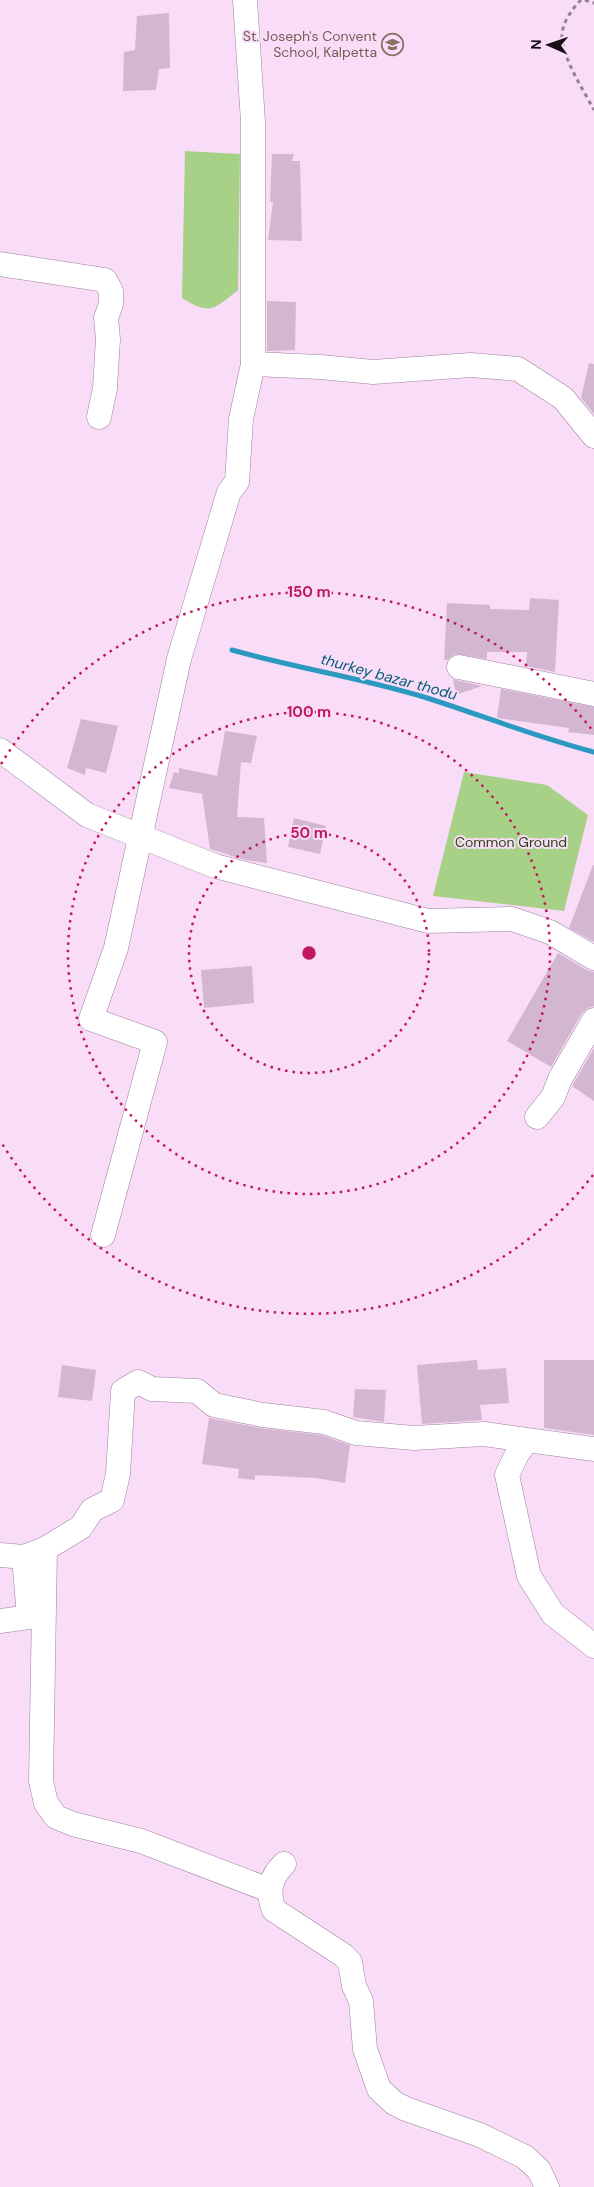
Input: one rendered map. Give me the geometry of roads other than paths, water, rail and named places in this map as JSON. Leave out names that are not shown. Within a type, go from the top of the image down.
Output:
[{"type":"street","points":[[103,1235],[155,1042],[91,1019],[116,948],[179,659],[229,492],[237,482],[240,419],[253,364],[253,122],[245,0]]},
{"type":"street","points":[[0,264],[105,280],[111,291],[111,304],[106,318],[108,339],[105,388],[99,416]]},
{"type":"street","points":[[253,364],[373,372],[472,365],[518,369],[563,398],[594,436]]},
{"type":"street","points":[[459,667],[594,694]]},
{"type":"street","points":[[0,750],[87,815],[215,866],[298,889],[428,921],[512,919],[550,932],[594,958]]},
{"type":"street","points":[[537,1117],[553,1097],[560,1079],[594,1020]]},
{"type":"street","points":[[0,1555],[34,1553],[80,1527],[92,1510],[112,1500],[118,1474],[123,1391],[138,1382],[152,1389],[197,1391],[214,1405],[262,1415],[324,1422],[356,1433],[414,1438],[484,1434],[594,1449]]},
{"type":"street","points":[[527,1441],[517,1454],[507,1475],[529,1576],[554,1614],[594,1646]]},
{"type":"street","points":[[0,1620],[29,1617],[34,1553]]},
{"type":"street","points":[[34,1553],[41,1781],[46,1803],[56,1817],[73,1824],[141,1841],[269,1890]]},
{"type":"street","points":[[284,1864],[277,1870],[269,1890],[274,1910],[343,1955],[350,1962],[354,1986],[361,2001],[365,2050],[379,2089],[394,2102],[406,2109],[480,2136],[525,2157],[539,2170],[548,2187]]},
{"type":"waterway","name":"thurkey bazar thodu","points":[[232,650],[401,690],[551,740],[594,752]]},
{"type":"place","name":"St. Joseph's Convent School, Kalpetta","points":[[393,44]]},
{"type":"park label","name":"Common Ground","points":[[511,842]]}]
